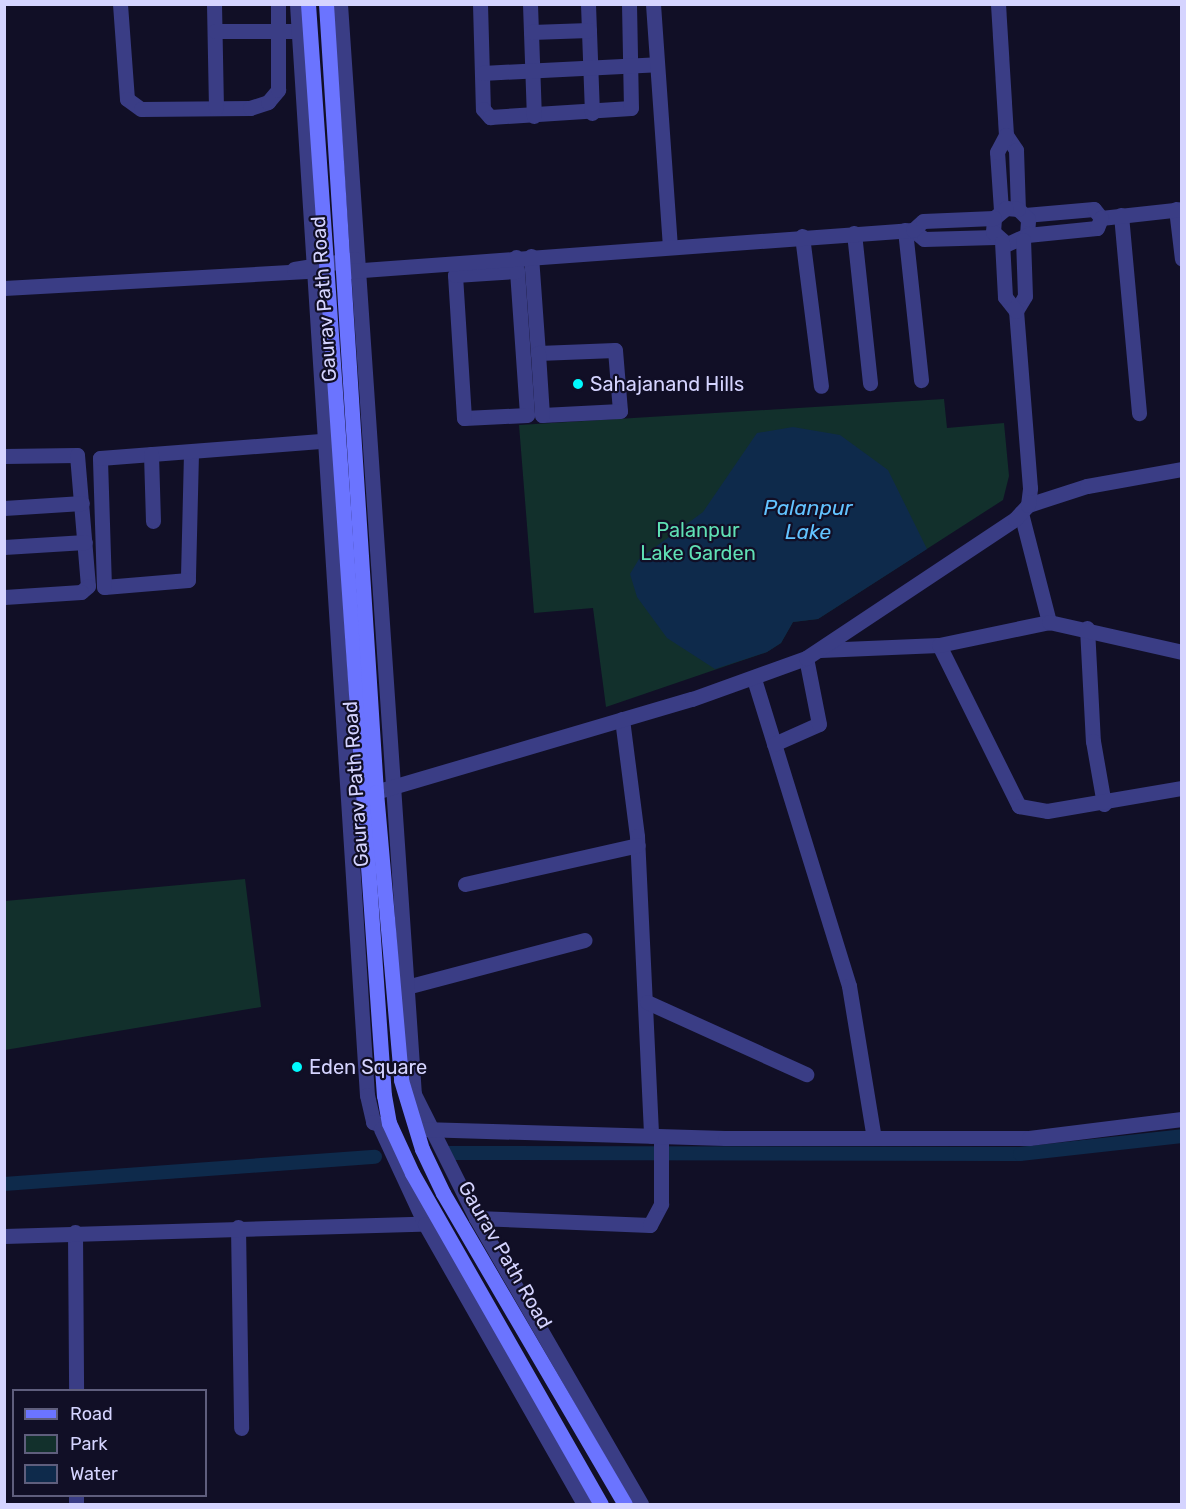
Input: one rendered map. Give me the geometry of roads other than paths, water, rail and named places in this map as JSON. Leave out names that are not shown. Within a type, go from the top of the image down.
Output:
[{"type":"main road","name":"Gaurav Path Road","points":[[308,4],[304,32],[329,441],[377,1044],[386,1128],[404,1154],[432,1223],[601,1504]]},
{"type":"main road","name":"Gaurav Path Road","points":[[326,4],[350,265],[376,792],[399,989],[401,1080],[421,1129],[422,1149],[430,1166],[625,1504]]},
{"type":"main road","points":[[404,1154],[422,1149]]},
{"type":"main road","points":[[412,1173],[430,1166]]},
{"type":"street","points":[[120,4],[131,107],[216,108],[250,108],[268,102],[278,90],[278,4]]},
{"type":"street","points":[[214,4],[216,108]]},
{"type":"street","points":[[215,31],[304,32],[297,4]]},
{"type":"street","points":[[340,4],[350,265],[392,787],[399,989],[584,940]]},
{"type":"street","points":[[480,4],[486,116],[592,113],[631,108],[632,66],[629,4]]},
{"type":"street","points":[[530,4],[534,116]]},
{"type":"street","points":[[588,4],[592,113]]},
{"type":"street","points":[[653,4],[670,246]]},
{"type":"street","points":[[998,4],[1006,135],[1016,150],[1025,237],[1025,296],[1016,311],[1025,509],[1049,622]]},
{"type":"street","points":[[531,32],[589,30]]},
{"type":"street","points":[[482,73],[657,64]]},
{"type":"street","points":[[1006,135],[997,152],[997,214],[1005,297],[1016,311]]},
{"type":"street","points":[[4,288],[319,266],[375,267],[522,261],[670,246],[909,230],[923,221],[1022,212],[1094,209],[1101,218]]},
{"type":"street","points":[[1101,218],[1179,209],[1182,259]]},
{"type":"street","points":[[1121,215],[1139,413]]},
{"type":"street","points":[[909,230],[924,239],[999,240],[1097,228],[1101,218]]},
{"type":"street","points":[[909,230],[921,380]]},
{"type":"street","points":[[854,232],[870,383]]},
{"type":"street","points":[[802,236],[821,386]]},
{"type":"street","points":[[522,261],[527,415],[464,418],[455,275],[522,261]]},
{"type":"street","points":[[522,261],[538,353],[542,414],[620,411],[615,350],[538,353]]},
{"type":"street","points":[[191,453],[188,580],[104,586],[100,458],[329,441],[367,1095],[373,1122],[386,1128],[432,1223],[584,1504]]},
{"type":"street","points":[[4,456],[72,452],[79,460],[85,542],[85,590],[4,597]]},
{"type":"street","points":[[151,454],[153,521]]},
{"type":"street","points":[[359,797],[754,679],[813,654],[1025,509],[1088,486],[1182,469]]},
{"type":"street","points":[[4,508],[82,503]]},
{"type":"street","points":[[4,547],[85,542]]},
{"type":"street","points":[[813,654],[939,645],[1049,622],[1087,628],[1182,652]]},
{"type":"street","points":[[1087,628],[1093,741],[1104,804]]},
{"type":"street","points":[[939,645],[1019,806],[1047,811],[1104,804],[1182,788]]},
{"type":"street","points":[[774,744],[819,723],[813,654]]},
{"type":"street","points":[[754,679],[849,987],[874,1138]]},
{"type":"street","points":[[476,1218],[650,1225],[661,1204],[661,1166],[647,1002],[638,845],[622,719]]},
{"type":"street","points":[[465,884],[638,845]]},
{"type":"street","points":[[647,1002],[806,1074]]},
{"type":"street","points":[[421,1129],[658,1139],[1029,1138],[1182,1119]]},
{"type":"street","points":[[421,1129],[476,1218],[641,1504]]},
{"type":"street","points":[[4,1236],[238,1227],[432,1223]]},
{"type":"street","points":[[238,1227],[241,1428]]},
{"type":"street","points":[[75,1232],[76,1389]]},
{"type":"water","name":"Palanpur Lake","points":[[793,427],[840,435],[888,470],[927,549],[818,619],[793,622],[781,643],[767,652],[715,669],[667,638],[637,597],[630,574],[639,559],[703,512],[757,433]]},
{"type":"waterway","points":[[449,1153],[1020,1154],[1182,1136]]},
{"type":"waterway","points":[[4,1184],[375,1157]]},
{"type":"place","name":"Sahajanand Hills","points":[[578,384]]},
{"type":"place","name":"Eden Square","points":[[297,1067]]},
{"type":"park label","name":"Palanpur Lake Garden","points":[[698,542]]}]
